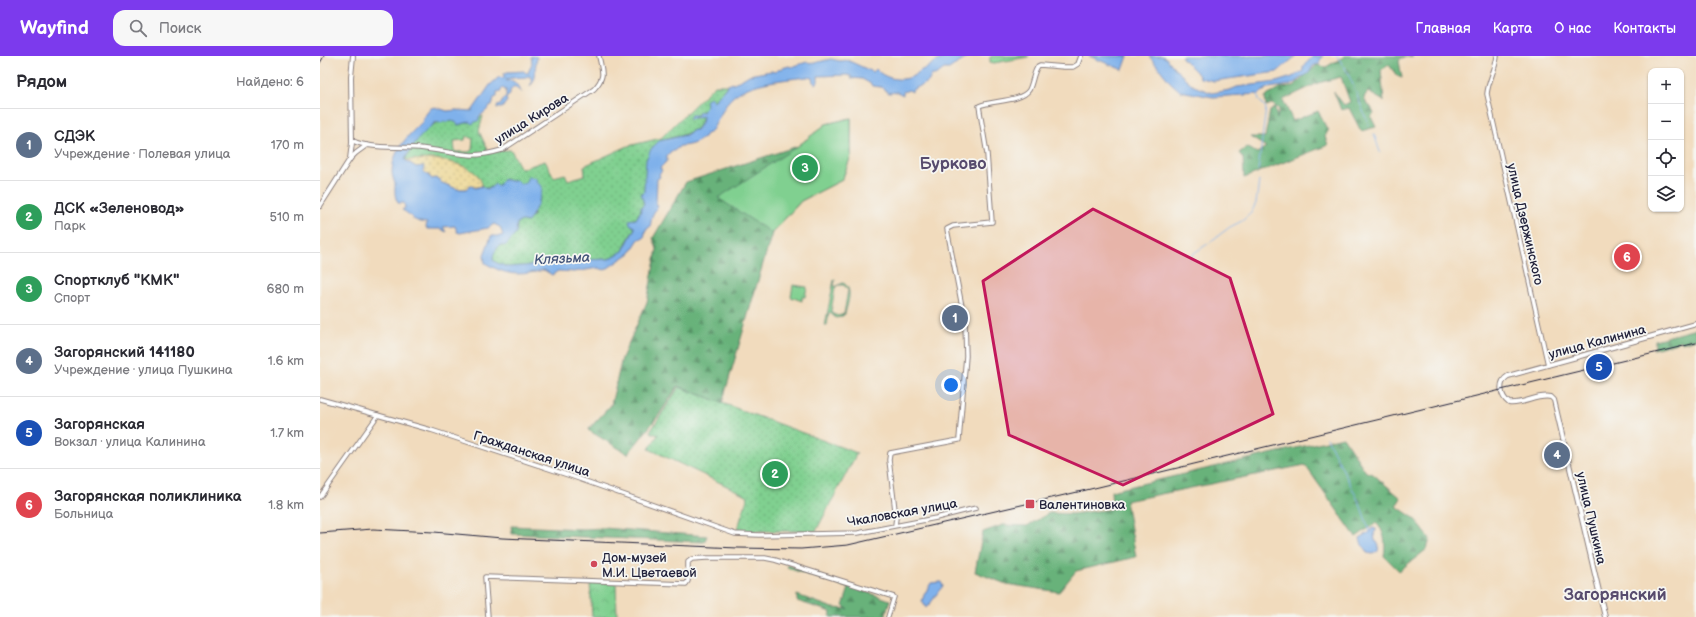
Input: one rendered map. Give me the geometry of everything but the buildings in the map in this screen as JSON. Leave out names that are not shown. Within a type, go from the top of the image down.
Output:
[{"type":"main road","points":[[320,206],[350,160],[352,140],[351,77],[353,56]]},
{"type":"main road","name":"улица Калинина","points":[[1554,400],[1551,397],[1546,396],[1519,403],[1509,402],[1503,394],[1501,386],[1504,378],[1508,376],[1696,324]]},
{"type":"main road","name":"улица Пушкина","points":[[1554,400],[1605,617]]},
{"type":"street","name":"улица Кирова","points":[[352,140],[358,144],[419,148],[472,155],[488,154],[502,150],[594,89],[601,82],[602,77],[599,56]]},
{"type":"street","name":"улица Дзержинского","points":[[1497,56],[1496,65],[1487,94],[1548,364]]},
{"type":"street","points":[[895,525],[896,518],[889,460],[890,453],[959,440],[966,356],[965,322],[947,229],[953,226],[992,222],[987,154],[979,106],[986,102],[1020,98],[1028,92],[1036,68],[1040,65],[1064,68],[1073,67],[1078,64],[1081,58]]},
{"type":"street","points":[[350,160],[356,152],[368,145]]},
{"type":"street","name":"Гражданская улица","points":[[320,399],[431,430],[571,476],[735,534]]},
{"type":"street","points":[[320,496],[378,415]]},
{"type":"street","name":"Чкаловская улица","points":[[735,534],[858,533],[936,518],[976,508]]},
{"type":"street","points":[[488,617],[486,577],[686,584],[688,581],[688,562],[692,559],[765,558],[894,597],[888,617]]},
{"type":"highlighted area","points":[[1093,209],[1230,278],[1273,414],[1123,485],[1009,435],[983,281]]},
{"type":"green space","points":[[1029,56],[994,63],[990,62],[990,57]]},
{"type":"green space","points":[[1345,56],[1413,56],[1401,58],[1399,61],[1402,78],[1397,76],[1389,65],[1381,70],[1384,101],[1368,92],[1364,97],[1367,105],[1371,107],[1374,114],[1371,117],[1376,127],[1361,131],[1349,108],[1341,110],[1334,92],[1344,105],[1350,102],[1341,77],[1318,83],[1283,100],[1293,121],[1318,111],[1328,131],[1325,136],[1328,145],[1244,178],[1243,158],[1239,153],[1247,147],[1257,153],[1266,147],[1250,137],[1265,137],[1270,111],[1275,108],[1277,119],[1279,109],[1272,104],[1266,106],[1265,97],[1280,88],[1293,87],[1317,65],[1326,67]]},
{"type":"green space","points":[[715,85],[728,85],[714,101],[710,98],[705,101],[706,108],[704,116],[695,130],[661,141],[652,149],[646,171],[644,192],[642,193],[644,204],[636,219],[630,224],[635,228],[623,251],[609,259],[550,261],[536,265],[508,267],[497,263],[493,260],[493,255],[497,247],[516,234],[517,223],[533,216],[534,209],[540,199],[525,183],[520,184],[516,180],[511,181],[503,179],[498,187],[484,188],[405,160],[416,141],[433,125],[440,122],[452,121],[458,125],[470,122],[483,116],[479,131],[488,151],[511,150],[521,169],[545,161],[554,177],[565,174],[568,180],[585,175],[584,166],[628,146],[661,138]],"holes":[[[466,136],[473,139],[472,150],[469,152],[455,152],[454,141],[465,140]]]},
{"type":"green space","points":[[851,118],[851,156],[842,180],[801,201],[772,233],[722,403],[678,386],[659,415],[628,454],[588,430],[611,405],[622,358],[647,302],[657,249],[653,238],[686,182],[798,146],[826,124]]},
{"type":"green space","points":[[851,118],[851,156],[842,180],[801,201],[772,233],[718,198],[798,146],[826,124]]},
{"type":"green space","points":[[835,280],[834,287],[838,285],[843,283],[846,285],[848,289],[849,293],[848,302],[845,314],[841,317],[836,318],[829,312],[827,325],[825,325]],"holes":[[[838,285],[844,285],[848,290],[844,314],[838,316],[833,314],[831,311],[835,288]]]},
{"type":"green space","points":[[793,285],[807,287],[805,297],[802,297],[802,301],[791,297]]},
{"type":"green space","points":[[1696,329],[1696,339],[1682,343],[1681,340],[1677,343],[1653,349],[1655,346],[1655,340]]},
{"type":"green space","points":[[679,387],[857,453],[816,531],[737,531],[748,496],[649,449],[658,435],[650,432]]},
{"type":"green space","points":[[1343,437],[1366,472],[1373,474],[1401,498],[1396,506],[1414,518],[1430,539],[1427,549],[1399,571],[1384,556],[1384,538],[1379,526],[1376,523],[1356,537],[1305,465],[1126,501],[1136,557],[1076,571],[1059,592],[1006,584],[975,572],[983,532],[1003,525],[1027,526],[1049,513],[1072,514],[1112,509],[1111,491]]},
{"type":"green space","points":[[511,526],[583,529],[604,528],[707,536],[704,542],[512,534]]},
{"type":"green space","points":[[788,565],[890,600],[885,617],[830,617],[831,612],[797,601],[797,595],[833,608],[848,609],[843,606],[849,588],[787,568]]},
{"type":"green space","points":[[590,582],[616,583],[617,617],[592,617]]},
{"type":"sand","points":[[435,159],[464,166],[471,170],[476,174],[482,186],[457,189],[432,179],[429,175],[405,160]]},
{"type":"water","points":[[531,56],[537,57],[533,83],[530,86],[532,82],[530,76],[506,80],[514,82],[522,93],[514,86],[510,91],[510,95],[506,98],[507,101],[502,108],[497,108],[506,96],[506,90],[502,88],[501,91],[497,92],[497,97],[494,98],[492,106],[479,117],[479,120],[472,124],[470,122],[457,125],[458,124],[452,121],[444,121],[441,123],[436,122],[418,139],[405,160],[416,167],[424,166],[423,171],[432,179],[436,178],[440,180],[440,182],[457,189],[466,189],[469,186],[475,188],[482,186],[489,189],[495,184],[498,186],[503,179],[511,181],[516,180],[520,184],[525,183],[529,175],[531,178],[534,177],[537,180],[536,182],[542,186],[542,190],[530,219],[528,222],[522,221],[517,223],[516,234],[505,246],[500,245],[494,253],[493,260],[508,267],[536,265],[550,261],[609,259],[623,251],[635,228],[630,224],[629,220],[636,219],[641,211],[641,207],[644,204],[641,193],[644,192],[646,160],[651,149],[659,141],[686,135],[693,130],[696,130],[702,122],[703,116],[689,119],[691,115],[698,115],[699,111],[703,112],[707,104],[705,101],[710,97],[714,101],[728,85],[749,75],[771,71],[776,72],[779,69],[789,66],[791,67],[807,62],[814,63],[831,59],[840,61],[847,60],[873,72],[876,69],[887,77],[902,79],[913,76],[941,59],[968,56],[949,69],[944,69],[936,75],[932,75],[928,82],[912,90],[912,92],[909,90],[903,92],[903,95],[897,92],[889,93],[881,87],[872,86],[862,79],[851,78],[851,76],[847,75],[818,76],[818,82],[816,84],[813,82],[812,78],[807,77],[764,83],[743,90],[728,102],[711,132],[695,143],[680,146],[674,151],[671,151],[667,156],[667,161],[660,168],[662,171],[659,174],[660,177],[657,179],[656,204],[658,205],[652,216],[650,227],[646,229],[644,238],[639,239],[630,253],[605,270],[598,268],[574,272],[558,271],[552,275],[544,270],[520,274],[507,273],[485,263],[484,255],[491,236],[503,235],[500,227],[494,224],[488,228],[460,233],[457,232],[455,226],[443,227],[446,232],[441,229],[427,229],[427,223],[414,220],[402,210],[405,208],[404,203],[398,203],[392,174],[395,156],[398,150],[423,121],[422,119],[431,108],[435,107],[447,111],[472,111],[490,85],[499,77],[504,78],[504,74],[507,72],[524,71],[528,73],[532,63]]},
{"type":"water","points":[[1089,56],[1128,56],[1123,70]]},
{"type":"water","points":[[1149,56],[1162,56],[1166,58],[1178,72],[1194,86],[1212,93],[1230,90],[1237,87],[1276,82],[1292,77],[1303,71],[1303,67],[1313,56],[1324,56],[1320,60],[1320,63],[1313,66],[1309,73],[1291,85],[1268,88],[1259,94],[1213,97],[1180,91],[1170,82]]},
{"type":"water","points":[[1181,56],[1296,56],[1277,72],[1214,81],[1200,78]]},
{"type":"water","points":[[1372,528],[1376,529],[1374,532],[1375,541],[1379,546],[1378,551],[1373,554],[1367,553],[1360,538],[1370,532]]},
{"type":"water","points":[[941,582],[943,586],[926,608],[922,601],[924,595],[931,583]]},
{"type":"waterway","points":[[1337,56],[1347,72],[1369,125]]},
{"type":"waterway","points":[[1258,93],[1259,100],[1266,108],[1258,171]]},
{"type":"waterway","points":[[1374,134],[1380,152]]},
{"type":"waterway","points":[[1211,241],[1230,227],[1242,221],[1251,213],[1256,203],[1259,181]]},
{"type":"waterway","points":[[1190,259],[1194,253],[1209,243]]},
{"type":"waterway","points":[[1327,438],[1360,504],[1370,532]]},
{"type":"railway","points":[[320,63],[324,56]]},
{"type":"railway","points":[[320,533],[373,529],[434,532],[502,538],[738,548],[801,549],[848,545],[1082,491],[1696,343]]},
{"type":"place","name":"Спортклуб \"КМК\"","points":[[805,168]]},
{"type":"place","name":"Загорянская поликлиника","points":[[1627,257]]},
{"type":"place","name":"СДЭК","points":[[955,318]]},
{"type":"place","name":"Загорянская","points":[[1599,367]]},
{"type":"place","name":"Загорянский 141180","points":[[1557,455]]},
{"type":"place","name":"ДСК «Зеленовод»","points":[[775,474]]},
{"type":"place","name":"Валентиновка","points":[[1030,504]]},
{"type":"place","name":"Дом-музей М.И. Цветаевой","points":[[594,564]]},
{"type":"district","name":"Бурково","points":[[953,163]]},
{"type":"district","name":"Загорянский","points":[[1615,594]]},
{"type":"water label","name":"Клязьма","points":[[562,258]]}]
